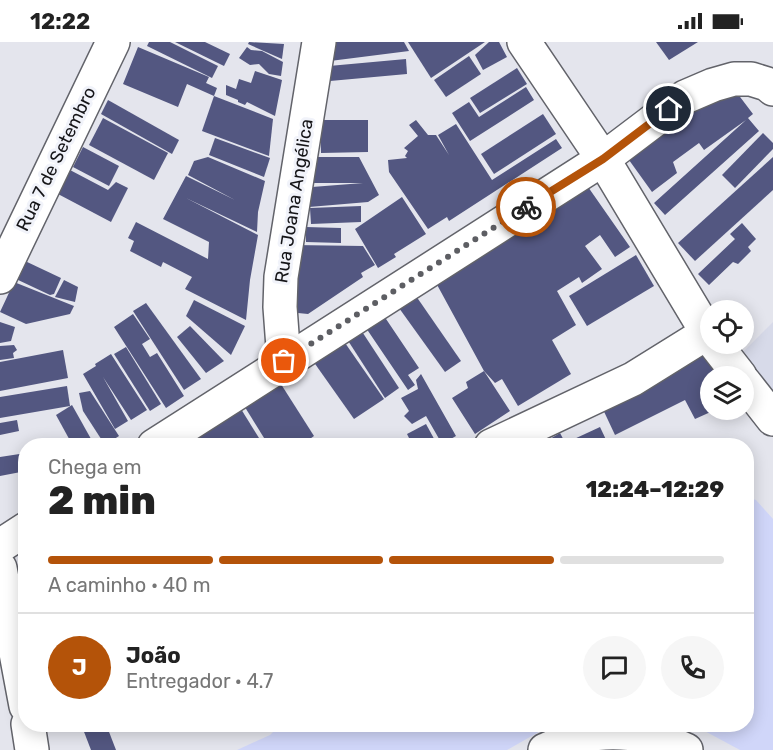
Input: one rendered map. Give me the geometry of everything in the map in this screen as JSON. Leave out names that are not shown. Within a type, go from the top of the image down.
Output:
[{"type":"street","name":"Rua 7 de Setembro","points":[[0,277],[7,241],[113,42]]},
{"type":"street","name":"Rua Joana Angélica","points":[[284,361],[280,307],[281,277],[319,42]]},
{"type":"street","points":[[524,42],[603,159],[700,320]]},
{"type":"street","points":[[166,438],[603,159],[685,97],[734,79],[751,79],[767,84],[773,89]]},
{"type":"street","points":[[508,438],[633,379],[700,344]]},
{"type":"street","points":[[723,354],[732,366]]},
{"type":"street","points":[[754,395],[773,419]]},
{"type":"street","points":[[0,546],[18,534]]},
{"type":"street","points":[[0,568],[18,658]]},
{"type":"street","points":[[29,732],[32,750]]},
{"type":"street","points":[[545,750],[577,737],[620,732],[669,742],[686,750]]},
{"type":"shaded area","points":[[773,322],[773,392],[754,371],[754,366],[750,366],[740,355],[754,354],[754,341]]},
{"type":"shaded area","points":[[754,499],[773,519],[773,750],[740,750],[706,732],[754,732]]},
{"type":"shaded area","points":[[273,732],[539,732],[507,750],[237,750]]},
{"type":"building","points":[[149,42],[170,42],[218,66],[212,78],[147,46]]},
{"type":"building","points":[[175,42],[205,42],[230,54],[224,66]]},
{"type":"building","points":[[249,42],[284,44],[282,59],[248,44]]},
{"type":"building","points":[[331,42],[404,42],[409,51],[330,61]]},
{"type":"building","points":[[408,42],[485,42],[431,78]]},
{"type":"building","points":[[489,42],[499,42],[507,57],[483,70],[475,55]]},
{"type":"building","points":[[656,42],[698,42],[669,60]]},
{"type":"building","points":[[138,47],[209,77],[206,83],[217,88],[214,96],[187,84],[178,107],[123,84]]},
{"type":"building","points":[[247,47],[251,50],[262,51],[283,62],[281,76],[269,74],[259,64],[250,65],[239,58]]},
{"type":"building","points":[[469,56],[481,74],[446,97],[434,80]]},
{"type":"building","points":[[406,59],[407,74],[330,81],[329,66]]},
{"type":"building","points":[[517,68],[527,84],[480,113],[470,98]]},
{"type":"building","points":[[255,71],[282,80],[275,116],[247,102],[245,105],[226,95],[226,85],[236,89],[239,79],[251,83]]},
{"type":"building","points":[[731,85],[753,114],[748,118],[759,131],[665,215],[654,203],[746,120],[704,150],[699,143],[673,162],[677,173],[652,192],[629,160]]},
{"type":"building","points":[[526,87],[534,100],[470,141],[452,113],[469,102],[479,117]]},
{"type":"building","points":[[214,96],[273,119],[269,156],[202,131]]},
{"type":"building","points":[[108,100],[179,140],[172,154],[101,114]]},
{"type":"building","points":[[543,114],[556,134],[494,174],[481,154]]},
{"type":"building","points":[[103,118],[168,153],[154,180],[89,145]]},
{"type":"building","points":[[320,120],[368,120],[368,152],[321,153]]},
{"type":"building","points":[[416,120],[428,135],[436,135],[449,155],[438,135],[456,124],[492,180],[556,139],[562,148],[449,221],[447,217],[428,229],[389,172],[388,160],[407,158],[405,156],[408,151],[404,148],[418,136],[409,125]]},
{"type":"building","points":[[763,133],[773,143],[773,149],[735,188],[722,175]]},
{"type":"building","points":[[215,138],[270,158],[264,177],[209,155]]},
{"type":"building","points":[[83,147],[119,166],[109,186],[73,167]]},
{"type":"building","points":[[208,157],[265,181],[258,212],[257,232],[186,198],[258,235],[246,320],[185,289],[192,277],[163,262],[161,267],[130,251],[134,241],[128,238],[136,222],[208,259],[209,242],[163,219],[186,176],[235,200],[188,175],[194,161]]},
{"type":"building","points":[[312,157],[359,157],[379,195],[368,202],[309,207],[312,187],[363,183],[313,183]]},
{"type":"building","points":[[773,157],[773,190],[695,261],[678,243]]},
{"type":"building","points":[[70,170],[108,190],[116,182],[128,188],[111,222],[58,194]]},
{"type":"building","points":[[586,184],[630,247],[615,257],[600,235],[585,246],[602,269],[582,283],[579,277],[557,291],[576,325],[552,340],[571,374],[518,406],[502,379],[495,383],[484,371],[435,281]]},
{"type":"building","points":[[402,197],[426,234],[394,254],[396,257],[378,268],[355,229]]},
{"type":"building","points":[[361,206],[361,222],[311,224],[310,208]]},
{"type":"building","points":[[742,223],[756,239],[748,247],[751,251],[738,264],[733,262],[709,285],[698,274],[735,239],[730,234]]},
{"type":"building","points":[[306,227],[341,228],[341,243],[306,242]]},
{"type":"building","points":[[294,245],[363,246],[375,265],[361,273],[363,277],[308,314],[288,312]]},
{"type":"building","points":[[636,255],[654,286],[587,326],[569,296]]},
{"type":"building","points":[[25,261],[61,278],[54,294],[50,295],[16,279]]},
{"type":"building","points":[[64,280],[78,287],[75,302],[55,297]]},
{"type":"building","points":[[14,282],[74,306],[70,314],[26,324],[0,312]]},
{"type":"building","points":[[416,296],[461,361],[445,372],[399,308]]},
{"type":"building","points":[[194,300],[245,326],[231,355],[186,316]]},
{"type":"building","points":[[146,303],[201,379],[184,390],[133,311]]},
{"type":"building","points":[[382,313],[419,368],[408,375],[415,385],[408,390],[364,325]]},
{"type":"building","points":[[133,314],[150,339],[142,344],[150,357],[157,353],[184,396],[166,408],[114,327]]},
{"type":"building","points":[[0,322],[15,327],[11,341],[0,343]]},
{"type":"building","points":[[190,326],[224,361],[206,373],[177,337]]},
{"type":"building","points":[[359,327],[399,388],[385,398],[345,336]]},
{"type":"building","points":[[343,340],[384,399],[354,419],[313,361]]},
{"type":"building","points":[[14,345],[17,350],[13,353],[14,358],[0,360],[0,346]]},
{"type":"building","points":[[126,347],[161,404],[150,411],[114,354]]},
{"type":"building","points":[[63,350],[68,378],[0,391],[0,362]]},
{"type":"building","points":[[700,353],[706,354],[712,366],[700,366],[700,417],[695,419],[685,400],[615,435],[600,403]]},
{"type":"building","points":[[111,354],[147,410],[131,420],[103,377],[128,421],[115,429],[83,374]]},
{"type":"building","points":[[484,371],[510,411],[475,434],[452,398],[468,388],[466,382]]},
{"type":"building","points":[[421,374],[456,436],[439,438],[426,416],[412,424],[404,416],[409,411],[401,398],[418,389],[416,380]]},
{"type":"building","points":[[279,381],[314,436],[311,438],[264,438],[243,404]]},
{"type":"building","points":[[67,386],[70,406],[0,418],[0,397]]},
{"type":"building","points":[[90,391],[119,436],[100,438],[83,411],[79,393]]},
{"type":"building","points":[[72,405],[91,438],[69,438],[56,415]]},
{"type":"building","points":[[241,409],[259,438],[195,438]]},
{"type":"building","points":[[17,420],[19,431],[0,435],[0,423]]},
{"type":"building","points":[[426,424],[434,438],[409,438],[407,434]]},
{"type":"building","points":[[600,427],[605,438],[576,438]]},
{"type":"building","points":[[560,433],[563,438],[552,438]]},
{"type":"building","points":[[18,454],[18,473],[0,476],[0,457]]},
{"type":"building","points":[[84,732],[109,732],[116,750],[91,750]]},
{"type":"way so far","points":[[284,361],[526,207]]},
{"type":"route","points":[[526,207],[603,159],[669,109]]}]
